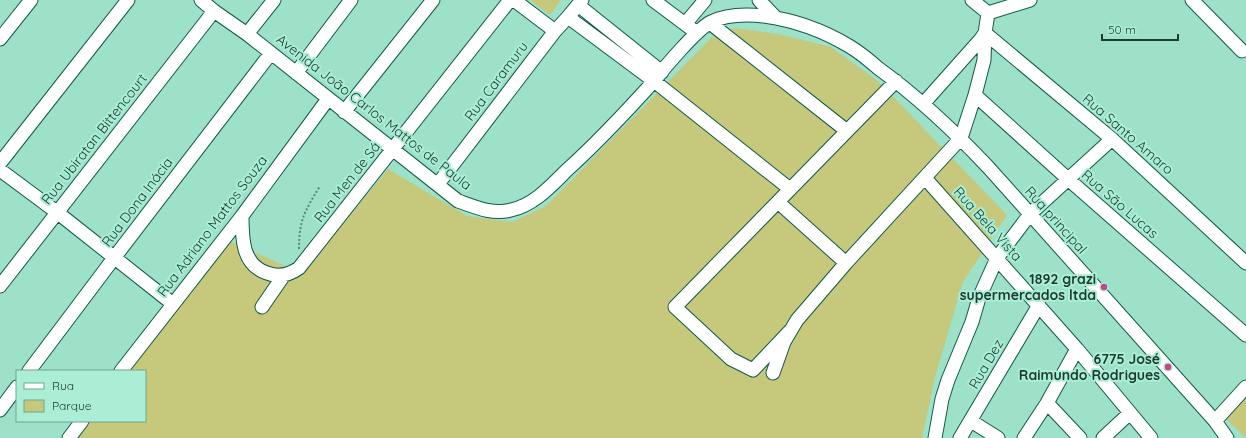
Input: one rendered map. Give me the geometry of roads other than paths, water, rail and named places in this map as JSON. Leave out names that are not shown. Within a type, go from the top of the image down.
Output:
[{"type":"street","points":[[0,39],[31,0]]},
{"type":"street","points":[[0,163],[128,0]]},
{"type":"street","name":"Avenida João Carlos Mattos de Paula","points":[[201,0],[247,34],[458,201],[486,211],[510,211],[529,204],[544,192],[595,144],[697,33],[710,23],[725,17],[747,15],[776,18],[804,26],[850,46],[896,81]]},
{"type":"street","points":[[247,34],[274,0]]},
{"type":"street","points":[[296,73],[351,0]]},
{"type":"street","points":[[344,112],[433,0]]},
{"type":"street","name":"Rua Men de Sá","points":[[279,276],[299,268],[510,0]]},
{"type":"street","points":[[514,0],[555,31]]},
{"type":"street","points":[[653,0],[697,33]]},
{"type":"street","points":[[685,24],[705,0]]},
{"type":"street","points":[[759,0],[776,18]]},
{"type":"street","points":[[972,0],[988,13]]},
{"type":"street","points":[[988,13],[1030,0]]},
{"type":"street","points":[[1192,0],[1242,51]]},
{"type":"street","points":[[580,3],[650,63],[658,76]]},
{"type":"street","name":"Rua Caramuru","points":[[438,184],[555,31],[580,3]]},
{"type":"street","name":"Rua Ubiratan Bittencourt","points":[[0,286],[214,11]]},
{"type":"street","points":[[772,373],[784,342],[797,320],[846,263],[962,138],[984,60],[985,33],[988,13]]},
{"type":"street","points":[[568,17],[658,76],[790,189]]},
{"type":"street","points":[[710,23],[847,131]]},
{"type":"street","points":[[923,104],[985,33]]},
{"type":"street","name":"Rua Santo Amaro","points":[[985,33],[1112,139],[1246,263]]},
{"type":"street","name":"Rua Dona Inácia","points":[[30,370],[271,53]]},
{"type":"street","points":[[790,331],[752,370],[731,359],[675,308],[896,81]]},
{"type":"street","name":"Rua principal","points":[[896,81],[962,138],[1215,421],[1228,438]]},
{"type":"street","name":"Rua São Lucas","points":[[975,95],[1068,179],[1246,335]]},
{"type":"street","name":"Rua Adriano Mattos Souza","points":[[122,370],[242,216],[328,99]]},
{"type":"street","points":[[935,438],[942,399],[948,380],[972,322],[979,298],[997,258],[1030,214],[1112,139]]},
{"type":"street","points":[[0,170],[58,213],[173,304]]},
{"type":"street","name":"Rua Bela Vista","points":[[925,178],[1039,305],[1151,438]]},
{"type":"street","points":[[778,202],[846,263]]},
{"type":"street","points":[[242,216],[242,238],[247,257],[257,269],[279,276],[262,308]]},
{"type":"street","name":"Rua Dez","points":[[960,438],[1039,305]]},
{"type":"street","points":[[1024,438],[1047,404],[1077,349]]},
{"type":"street","points":[[1215,421],[1246,387]]},
{"type":"street","points":[[0,410],[16,388]]},
{"type":"street","points":[[1047,404],[1080,438]]},
{"type":"street","points":[[1103,438],[1130,413]]},
{"type":"street","points":[[971,421],[998,438]]},
{"type":"street","points":[[68,438],[81,422]]},
{"type":"place","name":"1892 grazi supermercados ltda","points":[[1104,287]]},
{"type":"place","name":"6775 José Raimundo Rodrigues","points":[[1168,367]]}]
